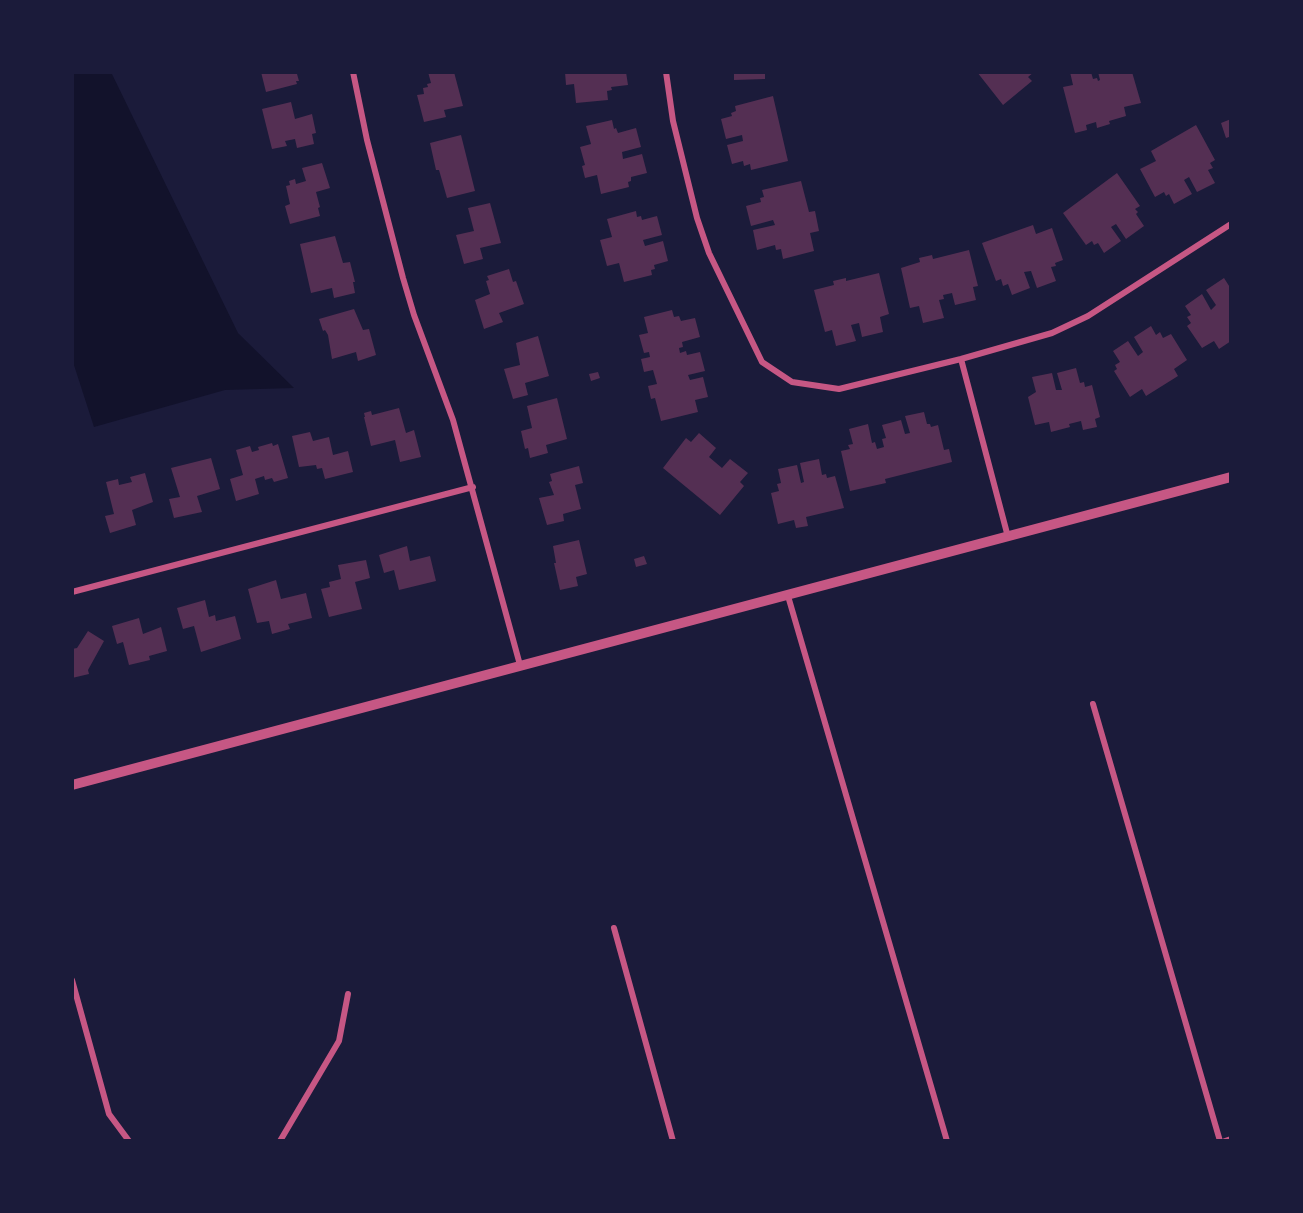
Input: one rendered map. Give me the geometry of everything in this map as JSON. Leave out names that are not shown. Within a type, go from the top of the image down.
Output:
[{"type":"street","points":[[353,72],[364,129],[406,287],[453,420],[520,665]]},
{"type":"street","points":[[666,72],[673,121],[702,236],[717,274],[762,362],[792,382],[838,389],[1020,344],[1052,333],[1088,316],[1231,224]]},
{"type":"street","points":[[961,359],[1008,537]]},
{"type":"street","points":[[72,785],[1231,477]]},
{"type":"street","points":[[72,592],[473,487]]},
{"type":"street","points":[[788,596],[947,1141]]},
{"type":"street","points":[[1093,704],[1220,1141]]},
{"type":"street","points":[[614,928],[673,1141]]},
{"type":"street","points":[[72,980],[109,1114],[129,1141]]},
{"type":"street","points":[[280,1141],[339,1041],[348,994]]},
{"type":"street","points":[[1225,1141],[1231,1139]]},
{"type":"shaded area","points":[[72,72],[111,72],[238,333],[294,388],[225,390],[94,427],[72,359]]},
{"type":"building","points":[[261,72],[294,72],[299,81],[296,81],[297,84],[266,92]]},
{"type":"building","points":[[428,72],[454,72],[463,106],[444,110],[446,117],[424,122],[417,95],[424,94],[423,88],[428,87],[427,84],[431,83]]},
{"type":"building","points":[[565,72],[626,72],[628,85],[611,87],[612,90],[607,91],[608,100],[576,103],[574,84],[566,85]]},
{"type":"building","points":[[734,72],[765,72],[765,79],[734,80]]},
{"type":"building","points":[[977,72],[1034,72],[1028,77],[1032,81],[1003,105]]},
{"type":"building","points":[[1070,72],[1091,72],[1093,79],[1097,78],[1098,81],[1100,80],[1098,72],[1124,72],[1125,74],[1132,72],[1141,103],[1124,107],[1126,116],[1109,121],[1110,124],[1097,128],[1096,122],[1086,125],[1087,130],[1075,133],[1063,87],[1073,85]]},
{"type":"building","points":[[773,96],[788,161],[751,170],[750,164],[744,166],[743,161],[732,164],[727,145],[743,141],[742,135],[726,139],[721,119],[732,116],[731,113],[736,111],[735,106]]},
{"type":"building","points":[[291,102],[295,119],[312,114],[316,133],[312,134],[314,144],[297,148],[295,139],[285,141],[287,146],[272,149],[262,109]]},
{"type":"building","points":[[1231,119],[1231,143],[1229,137],[1226,138],[1221,123]]},
{"type":"building","points":[[612,120],[614,129],[616,128],[618,133],[636,128],[641,147],[622,152],[623,159],[642,154],[647,173],[631,177],[631,181],[628,182],[629,187],[601,194],[597,175],[585,178],[582,166],[585,165],[580,147],[591,144],[586,126]]},
{"type":"building","points":[[1196,125],[1215,160],[1210,163],[1213,168],[1208,170],[1215,183],[1197,192],[1189,177],[1184,180],[1192,194],[1174,204],[1169,194],[1166,196],[1164,192],[1155,197],[1140,169],[1156,161],[1151,151]]},
{"type":"building","points":[[461,135],[475,191],[447,198],[439,170],[436,170],[430,143]]},
{"type":"building","points":[[322,163],[330,188],[316,192],[320,216],[290,224],[285,206],[290,204],[286,186],[290,185],[289,181],[295,179],[296,184],[306,181],[302,168]]},
{"type":"building","points":[[1117,173],[1140,206],[1135,209],[1138,212],[1136,214],[1144,226],[1126,239],[1116,224],[1111,227],[1121,241],[1104,253],[1098,243],[1094,245],[1092,241],[1086,245],[1063,213]]},
{"type":"building","points":[[801,181],[809,212],[815,211],[819,231],[810,233],[814,251],[783,259],[781,249],[776,250],[775,245],[757,250],[753,230],[775,225],[773,220],[751,226],[746,206],[761,202],[760,198],[764,197],[762,190]]},
{"type":"building","points":[[490,203],[501,243],[480,248],[483,259],[464,264],[456,235],[474,231],[468,208]]},
{"type":"building","points":[[636,211],[637,217],[641,216],[642,220],[657,216],[662,235],[643,240],[645,246],[663,241],[668,261],[654,265],[655,269],[651,270],[652,275],[624,282],[619,263],[607,266],[600,240],[612,237],[607,219]]},
{"type":"building","points":[[1033,225],[1036,234],[1052,228],[1063,260],[1051,267],[1056,281],[1037,288],[1031,271],[1024,272],[1030,288],[1012,295],[1008,284],[1003,286],[1001,279],[996,281],[982,243]]},
{"type":"building","points":[[335,236],[343,263],[350,262],[355,293],[334,298],[332,288],[311,293],[300,244]]},
{"type":"building","points":[[969,250],[978,286],[973,287],[976,300],[955,305],[952,293],[943,295],[944,299],[939,300],[944,318],[923,323],[919,306],[910,308],[901,268],[920,262],[919,258],[932,255],[933,259]]},
{"type":"building","points":[[509,269],[524,304],[499,313],[503,322],[484,329],[475,300],[490,294],[486,281],[489,280],[487,276]]},
{"type":"building","points":[[879,273],[889,314],[880,317],[883,332],[862,337],[859,323],[851,325],[856,341],[836,346],[832,330],[825,332],[814,290],[834,285],[833,281],[846,278],[846,281]]},
{"type":"building","points":[[1224,278],[1231,289],[1231,341],[1219,349],[1214,341],[1202,348],[1187,326],[1191,323],[1187,317],[1191,315],[1185,306],[1202,294],[1211,310],[1216,305],[1206,290]]},
{"type":"building","points":[[354,309],[363,330],[369,329],[376,355],[358,361],[356,352],[332,359],[328,335],[325,330],[323,331],[319,319]]},
{"type":"building","points":[[672,310],[674,317],[679,316],[681,321],[695,318],[700,337],[682,342],[683,347],[679,348],[680,353],[686,351],[687,355],[700,352],[705,371],[688,375],[690,380],[703,377],[708,397],[695,400],[698,412],[661,421],[655,398],[651,399],[648,386],[657,384],[653,370],[644,372],[641,359],[650,357],[649,352],[644,353],[639,335],[648,333],[644,317]]},
{"type":"building","points":[[1151,326],[1156,335],[1160,332],[1163,338],[1171,334],[1187,360],[1174,369],[1178,376],[1146,396],[1142,389],[1130,397],[1114,371],[1117,369],[1115,365],[1120,362],[1113,351],[1128,341],[1138,356],[1143,352],[1134,337]]},
{"type":"building","points":[[538,336],[549,376],[525,383],[528,395],[513,399],[504,369],[520,365],[516,343]]},
{"type":"building","points":[[1076,368],[1080,383],[1084,382],[1085,387],[1092,385],[1100,417],[1095,419],[1097,427],[1083,430],[1081,421],[1069,424],[1070,427],[1051,432],[1049,422],[1035,425],[1028,397],[1036,392],[1032,377],[1052,373],[1056,390],[1062,390],[1057,373]]},
{"type":"building","points":[[598,372],[600,378],[591,381],[589,374]]},
{"type":"building","points":[[557,398],[567,439],[546,445],[548,453],[530,458],[528,448],[525,449],[521,431],[532,428],[527,406]]},
{"type":"building","points":[[399,408],[406,433],[414,430],[421,457],[400,462],[395,440],[371,446],[364,417],[364,413],[371,411],[372,415]]},
{"type":"building","points":[[924,412],[927,424],[931,427],[938,425],[944,450],[949,449],[952,462],[885,479],[886,483],[850,491],[841,451],[850,449],[848,445],[853,444],[849,429],[868,424],[872,443],[875,442],[877,449],[884,447],[882,439],[886,438],[882,425],[901,420],[905,434],[910,433],[905,416]]},
{"type":"building","points":[[310,432],[313,441],[329,437],[333,455],[348,451],[353,472],[325,479],[322,468],[317,469],[316,465],[299,467],[292,436]]},
{"type":"building","points":[[699,433],[716,448],[709,457],[722,468],[730,459],[748,473],[740,482],[744,486],[720,515],[663,468],[686,438],[691,442]]},
{"type":"building","points":[[272,443],[273,446],[278,444],[288,478],[274,482],[272,478],[265,480],[264,476],[255,479],[259,494],[236,501],[230,479],[243,475],[236,450],[250,446],[252,452],[259,450],[258,447]]},
{"type":"building","points":[[211,458],[220,489],[197,496],[202,512],[174,518],[169,499],[180,497],[171,468]]},
{"type":"building","points":[[819,459],[822,475],[826,474],[827,478],[835,476],[844,508],[806,517],[808,526],[796,528],[794,520],[778,524],[771,493],[779,491],[777,484],[781,483],[778,469],[797,465],[801,483],[804,482],[800,463]]},
{"type":"building","points":[[579,466],[583,483],[575,485],[581,509],[563,514],[564,521],[547,525],[539,498],[554,495],[549,482],[552,481],[550,474]]},
{"type":"building","points":[[145,473],[153,502],[132,510],[136,525],[110,533],[105,516],[114,514],[106,482],[118,479],[119,485],[132,482],[130,477]]},
{"type":"building","points":[[579,540],[587,574],[576,577],[578,586],[560,590],[553,546]]},
{"type":"building","points":[[407,546],[410,561],[430,556],[436,581],[399,590],[394,570],[384,573],[379,555]]},
{"type":"building","points":[[644,556],[647,564],[636,567],[634,559]]},
{"type":"building","points":[[366,560],[370,578],[355,582],[362,609],[329,617],[321,589],[330,587],[329,582],[341,579],[338,565]]},
{"type":"building","points":[[276,580],[281,599],[306,593],[312,618],[288,624],[290,629],[272,634],[269,621],[257,623],[248,589]]},
{"type":"building","points":[[205,600],[209,617],[215,615],[216,621],[235,616],[241,639],[201,652],[194,626],[183,629],[177,608]]},
{"type":"building","points":[[139,618],[143,634],[161,627],[167,651],[149,656],[150,660],[129,665],[123,642],[117,644],[112,626]]},
{"type":"building","points":[[88,631],[104,641],[88,670],[89,674],[72,678],[72,649],[77,648]]}]
